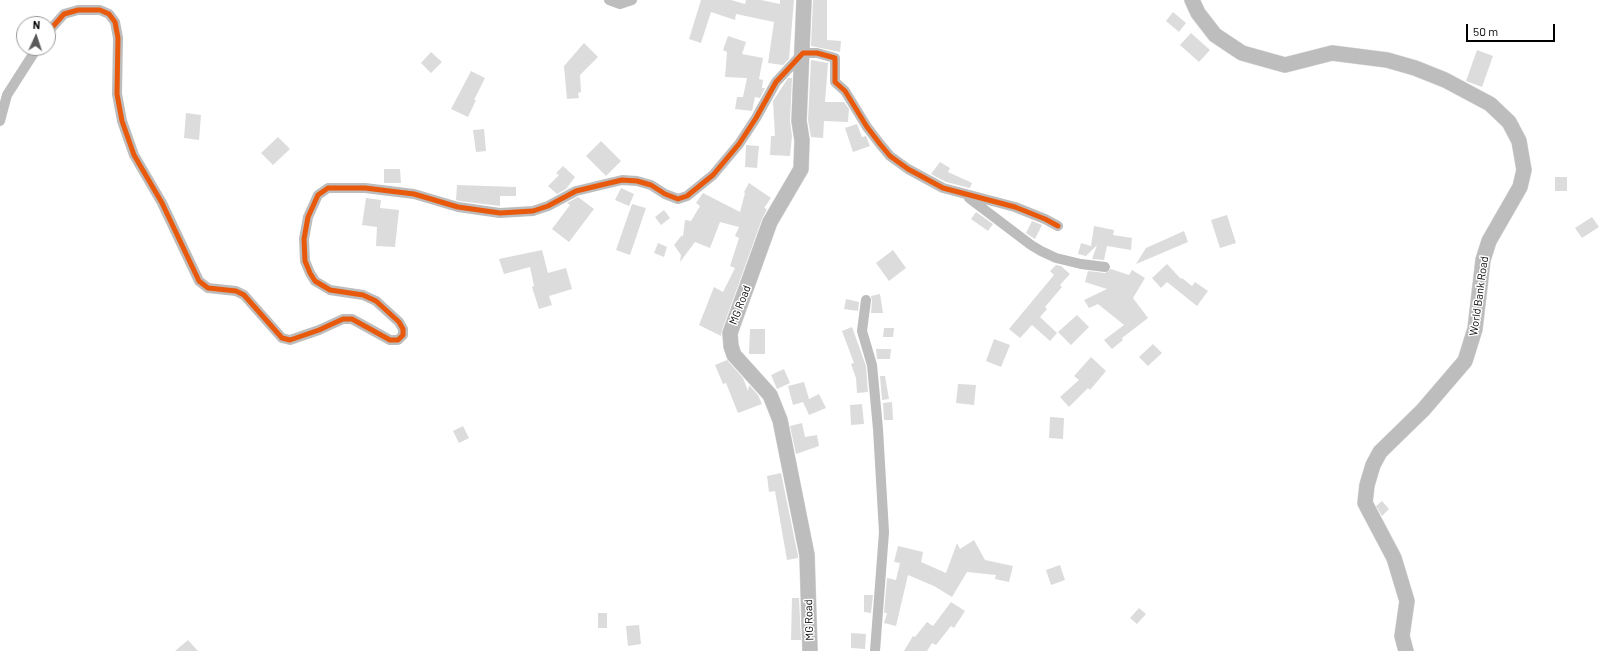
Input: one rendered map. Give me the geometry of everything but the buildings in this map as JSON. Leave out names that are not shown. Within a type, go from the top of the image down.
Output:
[{"type":"main road","name":"MG Road","points":[[804,0],[799,121],[802,140],[800,169],[770,222],[730,333],[734,355],[770,396],[780,420],[808,555],[808,629],[810,651]]},
{"type":"main road","name":"World Bank Road","points":[[1192,0],[1198,13],[1215,35],[1242,52],[1284,65],[1332,53],[1387,60],[1416,68],[1446,80],[1490,104],[1509,122],[1519,141],[1524,170],[1520,187],[1488,240],[1483,260],[1475,329],[1465,361],[1423,410],[1380,452],[1373,465],[1367,485],[1365,503],[1394,558],[1408,601],[1402,636],[1406,651]]},
{"type":"street","points":[[609,0],[620,4],[632,0]]},
{"type":"street","points":[[56,23],[64,14],[78,10],[100,10],[109,14],[115,22],[118,38],[117,94],[122,120],[134,155],[162,203],[199,281],[208,288],[236,291],[244,295],[282,338],[290,340],[319,330],[343,319],[352,318],[390,340],[398,340],[403,335],[403,329],[399,322],[376,302],[362,295],[330,290],[316,281],[310,273],[305,261],[304,239],[308,217],[318,195],[328,188],[365,188],[414,194],[458,207],[500,214],[533,211],[548,206],[576,191],[622,180],[637,181],[651,185],[665,194],[678,199],[687,196],[713,175],[739,144],[756,118],[776,82],[803,53],[817,53],[835,58],[835,82],[845,91],[867,127],[890,156],[908,169],[943,188],[1015,207],[1058,226]]},
{"type":"street","points":[[0,121],[7,95],[32,56]]},
{"type":"street","points":[[966,195],[1041,251],[1056,258],[1081,264],[1104,267]]},
{"type":"street","points":[[866,300],[862,331],[872,365],[878,430],[884,532],[875,651]]},
{"type":"cycle path","points":[[56,23],[64,14],[78,10],[100,10],[109,14],[115,22],[118,38],[117,94],[122,121],[134,155],[162,203],[199,281],[208,288],[236,291],[244,295],[282,338],[290,340],[319,330],[343,319],[352,319],[390,340],[398,340],[403,335],[403,329],[399,322],[376,301],[363,295],[330,290],[315,281],[310,273],[305,261],[304,239],[308,217],[318,195],[328,188],[365,188],[414,194],[458,207],[500,213],[533,211],[548,206],[576,191],[622,180],[637,181],[651,185],[665,194],[678,199],[687,196],[713,175],[739,144],[756,118],[776,82],[803,53],[817,53],[835,58],[835,82],[845,91],[867,127],[890,156],[908,169],[943,188],[1015,207],[1058,226]]}]
